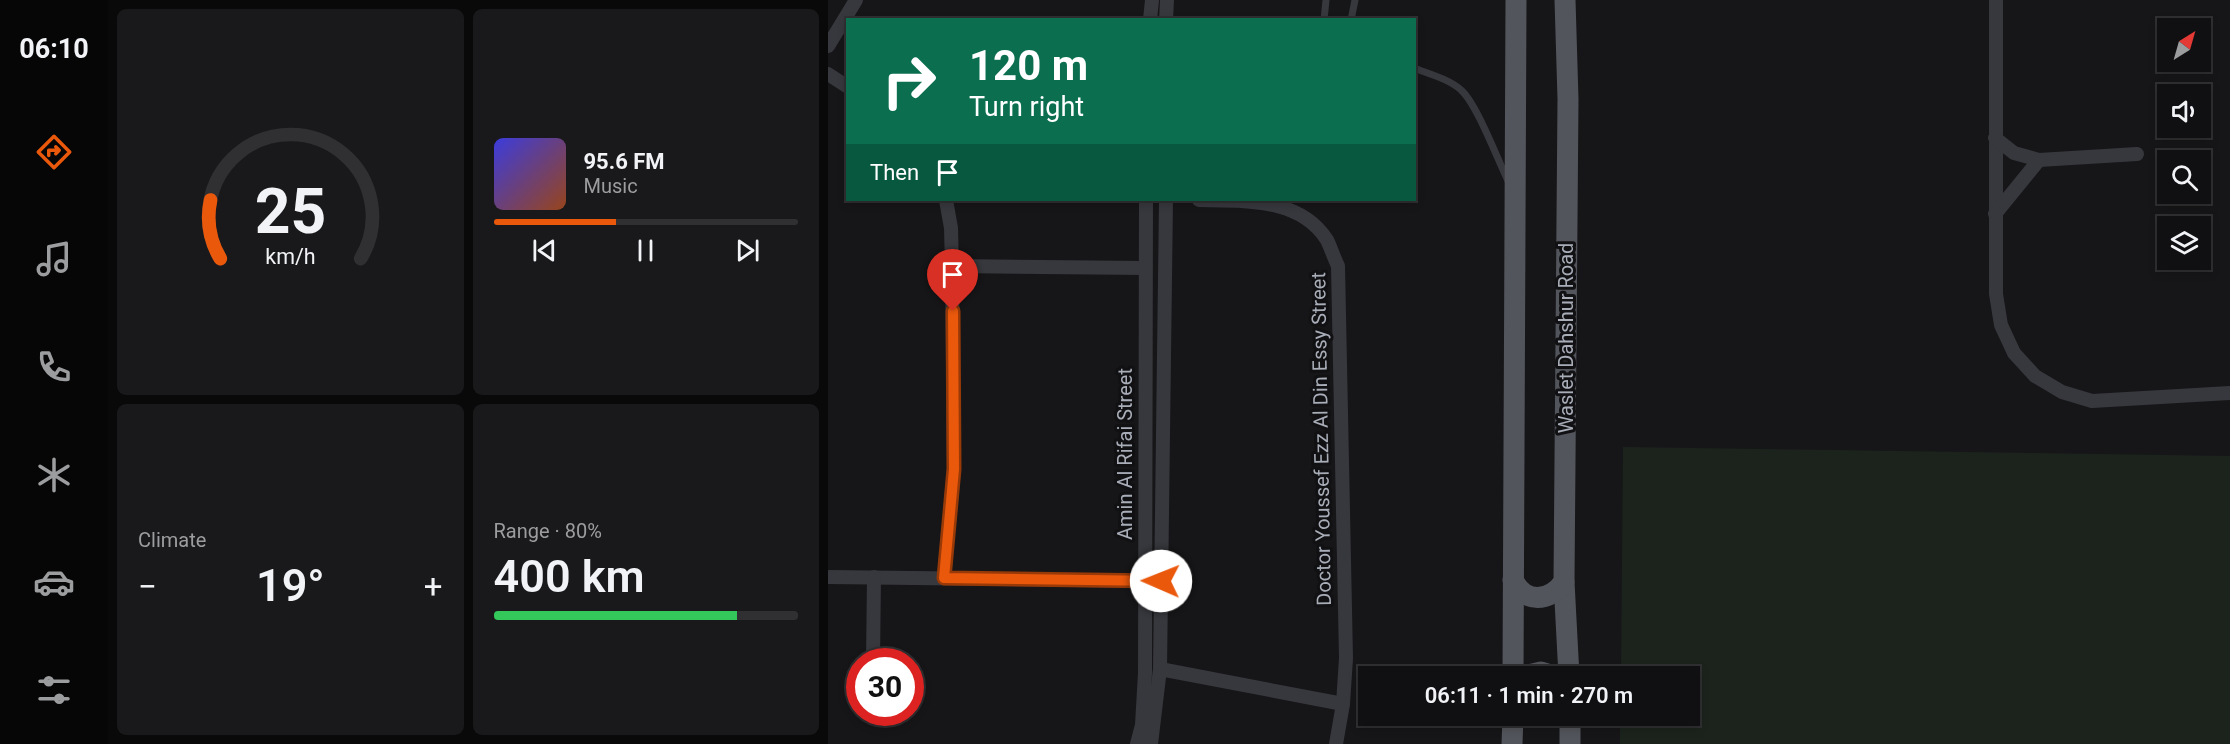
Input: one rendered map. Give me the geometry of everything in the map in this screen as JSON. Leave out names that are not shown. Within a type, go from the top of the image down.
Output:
[{"type":"main road","name":"Waslet Dahshur Road","points":[[1565,0],[1568,99],[1564,582],[1568,666]]},
{"type":"main road","points":[[1513,666],[1515,1]]},
{"type":"main road","points":[[1513,580],[1517,588],[1529,597],[1545,598],[1558,591],[1564,582]]},
{"type":"main road","points":[[1512,744],[1513,726]]},
{"type":"main road","points":[[1570,726],[1570,744]]},
{"type":"street","points":[[828,46],[856,0]]},
{"type":"street","points":[[1150,18],[1152,0]]},
{"type":"street","points":[[1166,18],[1167,0]]},
{"type":"street","points":[[1996,0],[1996,294],[2001,325],[2014,353],[2035,376],[2062,392],[2092,401],[2230,393]]},
{"type":"street","points":[[828,74],[846,86]]},
{"type":"street","points":[[1995,138],[2014,153],[2039,160],[2137,154]]},
{"type":"street","points":[[1995,214],[2039,160]]},
{"type":"street","points":[[944,578],[954,469],[951,228],[946,201]]},
{"type":"street","name":"Amin Al Rifai Street","points":[[1146,201],[1144,268],[1145,673],[1151,744]]},
{"type":"street","name":"Amin Al Rifai Street","points":[[1137,744],[1148,726],[1160,669],[1166,201]]},
{"type":"street","name":"Doctor Youssef Ezz Al Din Essy Street","points":[[1215,201],[1280,205],[1306,218],[1326,239],[1338,266],[1346,658],[1339,744]]},
{"type":"street","points":[[952,266],[1144,268]]},
{"type":"street","points":[[828,577],[1161,581]]},
{"type":"street","points":[[873,648],[874,577]]},
{"type":"street","points":[[1160,669],[1343,704]]},
{"type":"lane","points":[[1324,18],[1326,0]]},
{"type":"lane","points":[[1351,18],[1355,0]]},
{"type":"lane","points":[[1416,69],[1454,85],[1468,98],[1514,193]]},
{"type":"shaded area","points":[[1623,447],[2230,456],[2230,744],[1620,744],[1620,726],[1700,726],[1700,666],[1621,666]]},
{"type":"route","points":[[953,311],[954,469],[944,578],[1161,581]]}]
